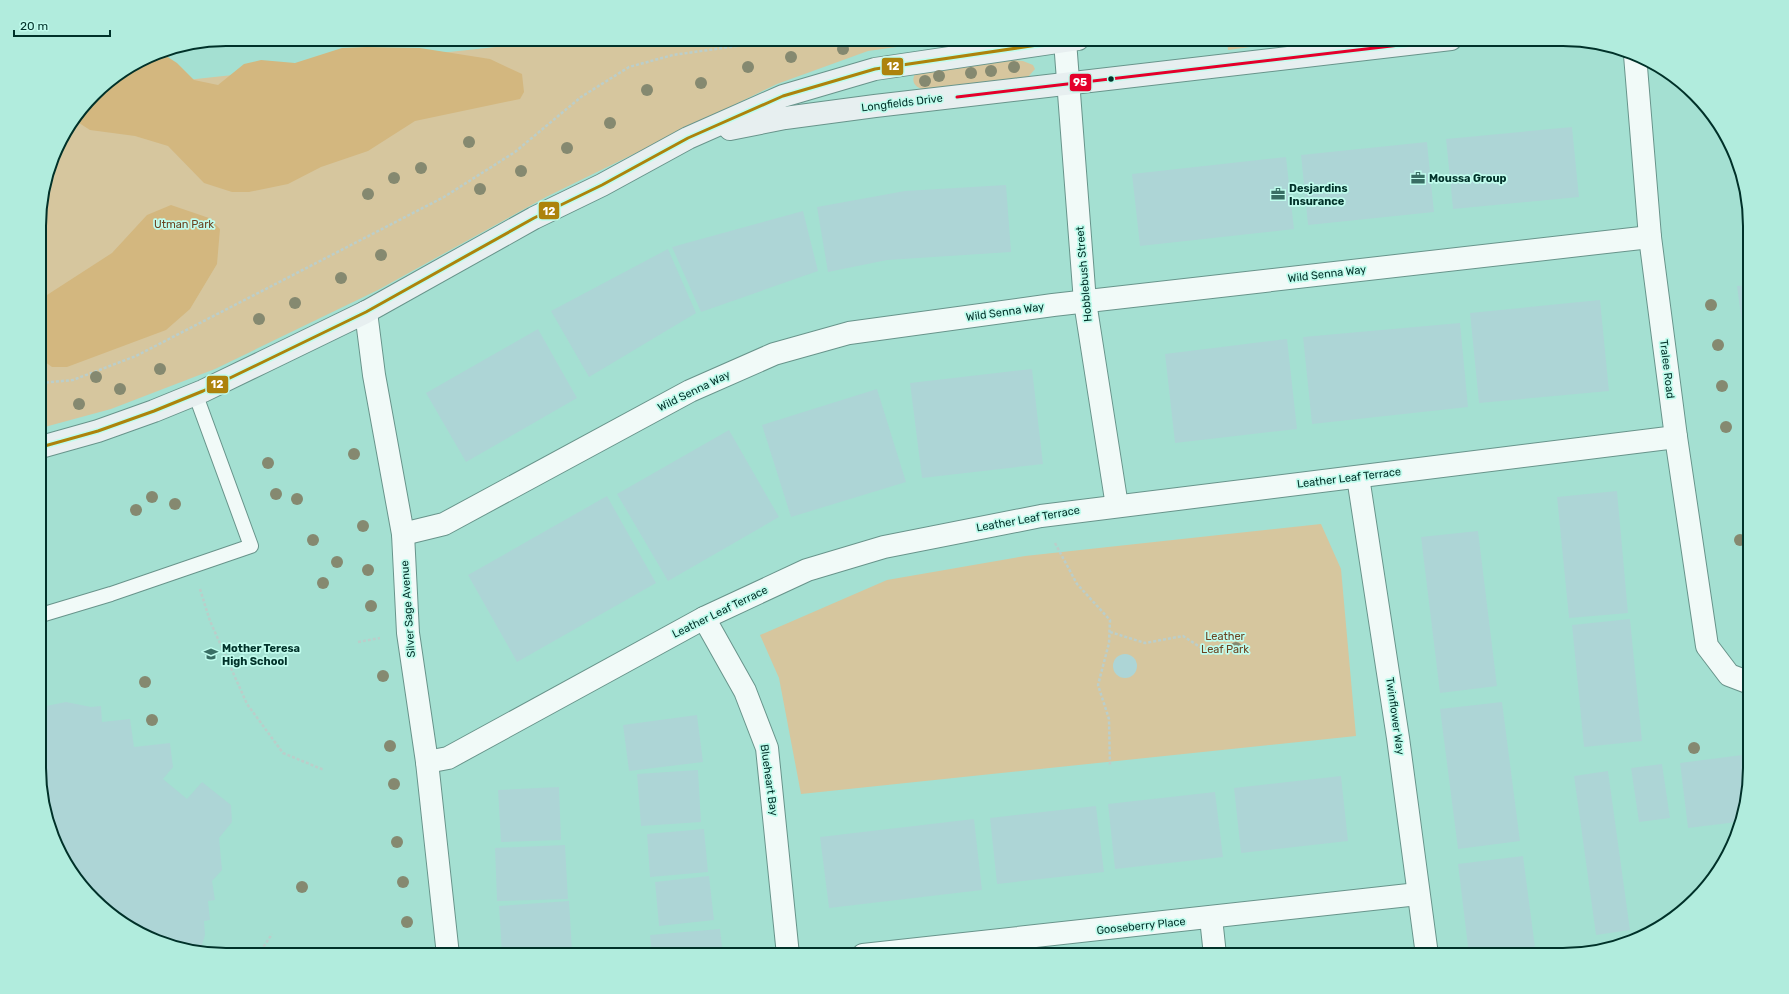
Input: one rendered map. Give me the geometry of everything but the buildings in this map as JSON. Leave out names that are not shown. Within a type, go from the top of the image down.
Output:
[{"type":"street","name":"Longfields Drive","points":[[46,447],[98,431],[195,393],[366,312],[534,218],[602,185],[688,138],[783,96],[876,69],[1031,46]]},
{"type":"street","name":"Hobblebush Street","points":[[1071,46],[1069,84],[1085,302],[1117,506]]},
{"type":"street","name":"Longfields Drive","points":[[688,138],[785,118],[1392,46]]},
{"type":"street","name":"Tralee Road","points":[[1636,62],[1650,237],[1676,437],[1707,646],[1729,675],[1743,680]]},
{"type":"street","name":"Wild Senna Way","points":[[403,534],[444,524],[690,391],[774,354],[849,333],[1085,302],[1650,237]]},
{"type":"street","name":"Silver Sage Avenue","points":[[366,312],[374,375],[403,534],[408,633],[427,762],[447,948]]},
{"type":"street","name":"Leather Leaf Terrace","points":[[427,762],[448,758],[704,618],[807,570],[877,549],[1041,516],[1676,437]]},
{"type":"street","name":"Twinflower Way","points":[[1358,477],[1398,738],[1426,948]]},
{"type":"street","name":"Blueheart Bay","points":[[704,618],[745,691],[767,748],[787,948]]},
{"type":"street","name":"Gooseberry Place","points":[[995,948],[1211,918],[1418,894]]},
{"type":"street","points":[[1211,918],[1214,948]]},
{"type":"lane","points":[[46,614],[111,594],[251,546],[195,393]]},
{"type":"path","points":[[46,383],[73,380],[136,356],[444,197],[515,152],[580,97],[629,67],[673,55],[737,46]]},
{"type":"path","points":[[1041,516],[1077,584],[1110,620],[1109,643],[1098,685],[1109,719],[1110,766]]},
{"type":"path","points":[[192,565],[210,621],[248,704],[283,752],[324,770]]},
{"type":"path","points":[[1110,632],[1144,643],[1183,636],[1203,649]]},
{"type":"path","points":[[263,948],[272,934]]},
{"type":"green space","name":"Utman Park","points":[[505,46],[903,46],[868,51],[777,84],[546,197],[378,290],[215,369],[111,409],[46,427],[46,215],[49,191],[56,168],[76,126],[91,107],[114,85],[168,82]]},
{"type":"green space","points":[[1228,46],[1257,46],[1228,50]]},
{"type":"green space","points":[[342,48],[420,48],[490,59],[522,74],[524,92],[520,99],[415,121],[368,151],[321,167],[288,184],[249,192],[232,192],[204,183],[168,146],[135,136],[90,130],[79,123],[91,107],[107,91],[126,76],[167,56],[177,63],[194,80],[218,85],[244,64],[261,60],[295,63]]},
{"type":"green space","points":[[1007,59],[1023,61],[1033,65],[1035,69],[1028,77],[925,90],[915,85],[913,80],[915,74]]},
{"type":"green space","points":[[171,205],[209,218],[220,229],[217,264],[190,309],[166,330],[67,367],[52,367],[46,363],[47,295],[112,253],[147,215]]},
{"type":"green space","name":"Leather Leaf Park","points":[[1321,524],[1341,569],[1356,736],[801,794],[779,678],[760,635],[887,580],[1025,556]]},
{"type":"transit line","name":"12","points":[[46,446],[98,431],[154,411],[203,391],[366,312],[534,218],[602,185],[688,138],[783,96],[875,69],[1031,46]]},
{"type":"transit line","name":"95","points":[[957,97],[1391,46]]},
{"type":"place","name":"Moussa Group","points":[[1418,178]]},
{"type":"place","name":"Desjardins Insurance","points":[[1278,194]]},
{"type":"place","name":"Mother Teresa High School","points":[[211,654]]}]
